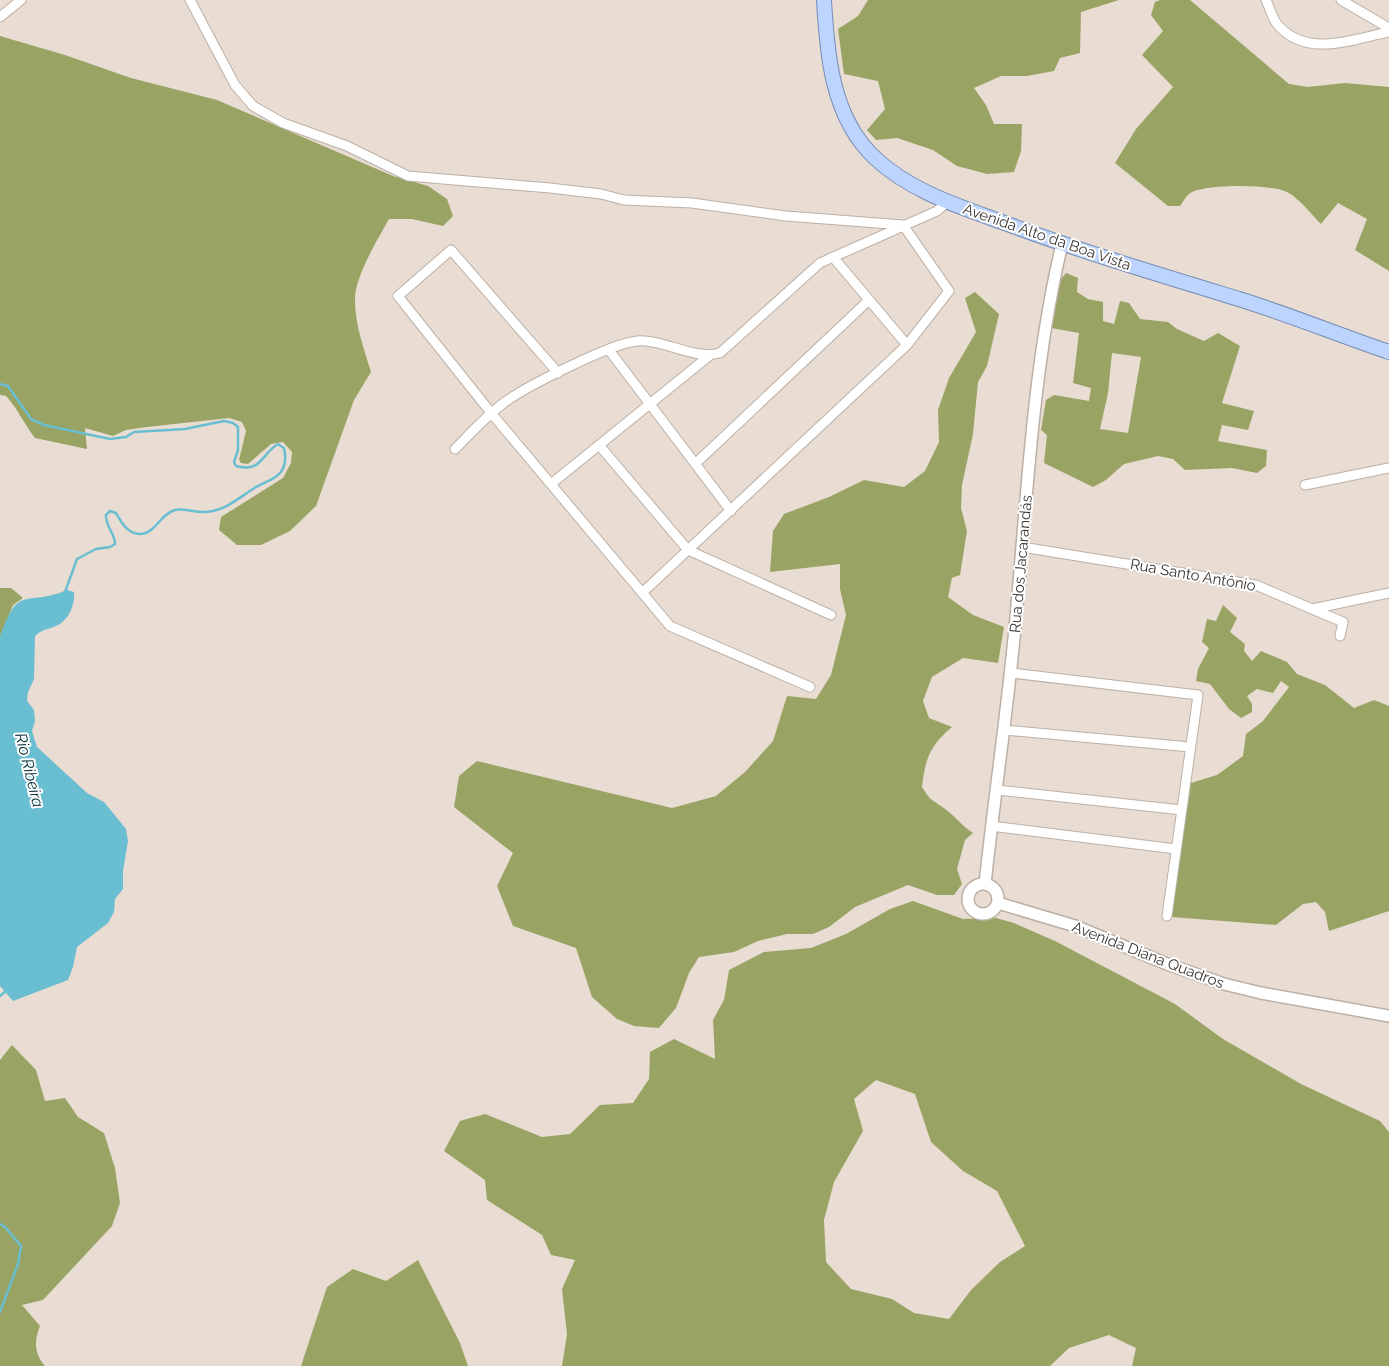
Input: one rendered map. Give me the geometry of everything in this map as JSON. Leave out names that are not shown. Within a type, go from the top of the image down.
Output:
[{"type":"main road","name":"Avenida Alto da Boa Vista","points":[[824,0],[828,58],[839,100],[858,138],[874,158],[907,183],[947,202],[1062,244],[1266,308],[1389,352]]},
{"type":"street","points":[[0,17],[22,0]]},
{"type":"street","points":[[190,0],[235,85],[252,106],[283,123],[347,146],[408,176],[550,188],[601,194],[624,200],[692,203],[786,216],[903,225]]},
{"type":"street","points":[[1266,0],[1276,24],[1289,35],[1305,43],[1328,45],[1389,30]]},
{"type":"street","points":[[1341,0],[1389,30]]},
{"type":"street","points":[[551,484],[709,356],[720,353],[804,275],[820,263],[937,211],[947,202]]},
{"type":"street","points":[[642,593],[907,346],[949,291],[903,225]]},
{"type":"street","name":"Rua dos Jacarandás","points":[[985,884],[1011,672],[1039,368],[1049,302],[1062,244]]},
{"type":"street","points":[[558,373],[451,250],[398,296],[492,414],[670,626],[810,687]]},
{"type":"street","points":[[833,257],[907,346]]},
{"type":"street","points":[[695,464],[869,300]]},
{"type":"street","points":[[455,449],[505,402],[558,373],[609,350],[637,341],[654,343],[709,356]]},
{"type":"street","points":[[609,350],[731,511]]},
{"type":"street","points":[[599,445],[688,550],[831,615]]},
{"type":"street","points":[[1306,485],[1389,468]]},
{"type":"street","name":"Rua Santo Antônio","points":[[1022,547],[1256,585],[1343,622],[1340,636]]},
{"type":"street","points":[[1312,609],[1389,593]]},
{"type":"street","points":[[1011,672],[1198,695],[1166,916]]},
{"type":"street","points":[[1004,730],[1190,747]]},
{"type":"street","points":[[997,790],[1182,810]]},
{"type":"street","points":[[991,826],[1176,849]]},
{"type":"street","points":[[985,884],[996,891],[998,903],[995,909],[986,914],[979,914],[970,908],[968,902],[970,891],[978,885],[985,884]]},
{"type":"street","name":"Avenida Diana Quadros","points":[[998,903],[1075,926],[1166,964],[1224,984],[1261,993],[1389,1016]]},
{"type":"green space","points":[[868,0],[1119,0],[1081,12],[1080,53],[1060,58],[1054,71],[1027,76],[1001,76],[974,88],[986,105],[994,124],[1022,124],[1021,151],[1014,172],[987,174],[957,166],[933,150],[897,138],[876,140],[867,130],[885,109],[878,81],[844,74],[838,29],[858,16]]},
{"type":"green space","points":[[1160,0],[1190,0],[1289,84],[1308,87],[1345,83],[1389,87],[1389,271],[1355,250],[1367,219],[1338,203],[1321,224],[1300,202],[1287,192],[1279,189],[1254,186],[1225,186],[1200,189],[1190,193],[1180,206],[1168,206],[1115,163],[1136,129],[1173,87],[1142,55],[1163,31],[1151,15],[1155,2]]},
{"type":"green space","points":[[0,36],[65,55],[131,78],[217,100],[393,176],[428,186],[447,199],[453,216],[443,226],[412,219],[389,219],[362,270],[356,291],[355,309],[358,328],[371,372],[354,400],[316,506],[290,531],[261,545],[237,545],[219,530],[221,517],[283,478],[291,463],[292,452],[283,442],[271,444],[248,464],[241,463],[239,460],[246,431],[242,422],[229,418],[126,430],[113,436],[85,428],[87,449],[35,438],[6,396],[0,395]]},
{"type":"green space","points":[[1066,273],[1078,278],[1077,292],[1088,299],[1103,302],[1103,321],[1114,324],[1120,301],[1129,303],[1140,319],[1168,322],[1177,329],[1204,341],[1218,333],[1240,346],[1222,403],[1254,411],[1248,430],[1222,425],[1218,441],[1267,450],[1266,466],[1257,473],[1232,468],[1185,470],[1173,459],[1158,456],[1124,464],[1106,480],[1093,487],[1044,463],[1047,435],[1041,430],[1046,400],[1054,395],[1089,401],[1091,388],[1073,383],[1079,333],[1051,328],[1061,279]],"holes":[[[1112,353],[1141,357],[1128,433],[1100,429],[1108,393]]]},
{"type":"green space","points":[[975,292],[999,314],[987,366],[978,382],[973,434],[962,485],[961,508],[967,531],[960,575],[952,578],[948,597],[973,615],[1004,627],[998,663],[963,658],[932,677],[923,701],[929,718],[952,727],[938,740],[930,754],[922,787],[930,798],[973,833],[965,840],[957,869],[962,884],[954,895],[937,895],[908,885],[855,907],[829,927],[813,934],[787,934],[758,941],[734,952],[699,957],[689,973],[676,1008],[659,1028],[634,1026],[617,1019],[592,997],[576,948],[513,926],[497,886],[513,853],[454,807],[459,776],[477,761],[672,808],[716,796],[745,772],[773,741],[787,696],[816,699],[831,675],[846,615],[840,589],[840,564],[770,572],[773,531],[784,514],[829,497],[864,480],[904,487],[925,471],[939,442],[938,410],[949,378],[976,332],[965,298]]},
{"type":"green space","points":[[0,588],[11,588],[23,598],[13,605],[0,637]]},
{"type":"green space","points":[[1223,605],[1237,618],[1230,632],[1245,644],[1244,651],[1252,661],[1261,651],[1287,662],[1297,674],[1325,685],[1354,708],[1374,700],[1389,706],[1389,911],[1329,931],[1325,912],[1316,902],[1303,904],[1276,925],[1171,917],[1191,783],[1217,775],[1243,756],[1246,734],[1263,721],[1289,687],[1281,681],[1273,693],[1257,689],[1247,696],[1252,704],[1252,712],[1241,718],[1229,709],[1210,684],[1196,681],[1198,669],[1209,648],[1202,642],[1207,619],[1216,621]]},
{"type":"green space","points":[[913,901],[963,919],[996,918],[1014,923],[1055,941],[1175,1004],[1223,1039],[1301,1084],[1380,1121],[1389,1132],[1389,1366],[1132,1366],[1136,1348],[1109,1335],[1069,1348],[1050,1366],[562,1366],[567,1334],[562,1289],[575,1260],[551,1255],[542,1235],[487,1200],[485,1180],[444,1151],[460,1121],[485,1114],[542,1137],[570,1134],[600,1105],[633,1103],[649,1079],[650,1052],[674,1039],[715,1059],[713,1020],[724,1000],[729,970],[764,952],[811,948],[846,934],[890,909]],"holes":[[[876,1080],[915,1094],[931,1142],[963,1171],[997,1191],[1025,1246],[1000,1262],[971,1290],[949,1319],[914,1313],[892,1299],[851,1289],[826,1262],[824,1220],[834,1182],[863,1131],[854,1099]]]},
{"type":"green space","points":[[12,1045],[36,1070],[45,1101],[65,1098],[78,1117],[104,1133],[115,1168],[120,1203],[112,1226],[43,1300],[22,1305],[40,1326],[36,1347],[45,1366],[0,1366],[0,1060]]},
{"type":"green space","points":[[418,1260],[460,1343],[468,1366],[301,1366],[327,1287],[353,1269],[386,1281]]},
{"type":"water","points":[[67,590],[74,592],[74,597],[73,606],[67,618],[60,624],[41,631],[35,636],[34,679],[28,692],[27,701],[34,710],[35,721],[32,731],[37,747],[87,793],[104,802],[126,829],[128,841],[123,871],[123,889],[115,899],[114,912],[108,923],[77,947],[68,980],[13,1001],[0,986],[0,637],[12,609],[18,603]]},
{"type":"waterway","name":"Rio Ribeira","points":[[0,384],[8,386],[31,419],[44,425],[110,439],[126,437],[134,432],[185,429],[224,421],[233,423],[238,427],[238,450],[234,462],[236,466],[245,467],[256,465],[278,444],[284,448],[284,464],[277,476],[219,509],[201,512],[175,510],[165,515],[151,530],[141,534],[136,534],[129,530],[116,513],[110,511],[106,515],[106,519],[115,544],[110,547],[96,549],[77,559],[65,592]]},
{"type":"waterway","name":"Rio Ribeira","points":[[0,996],[7,990]]},
{"type":"waterway","name":"Rio Ribeira","points":[[0,1224],[5,1227],[21,1246],[18,1264],[0,1312]]}]
